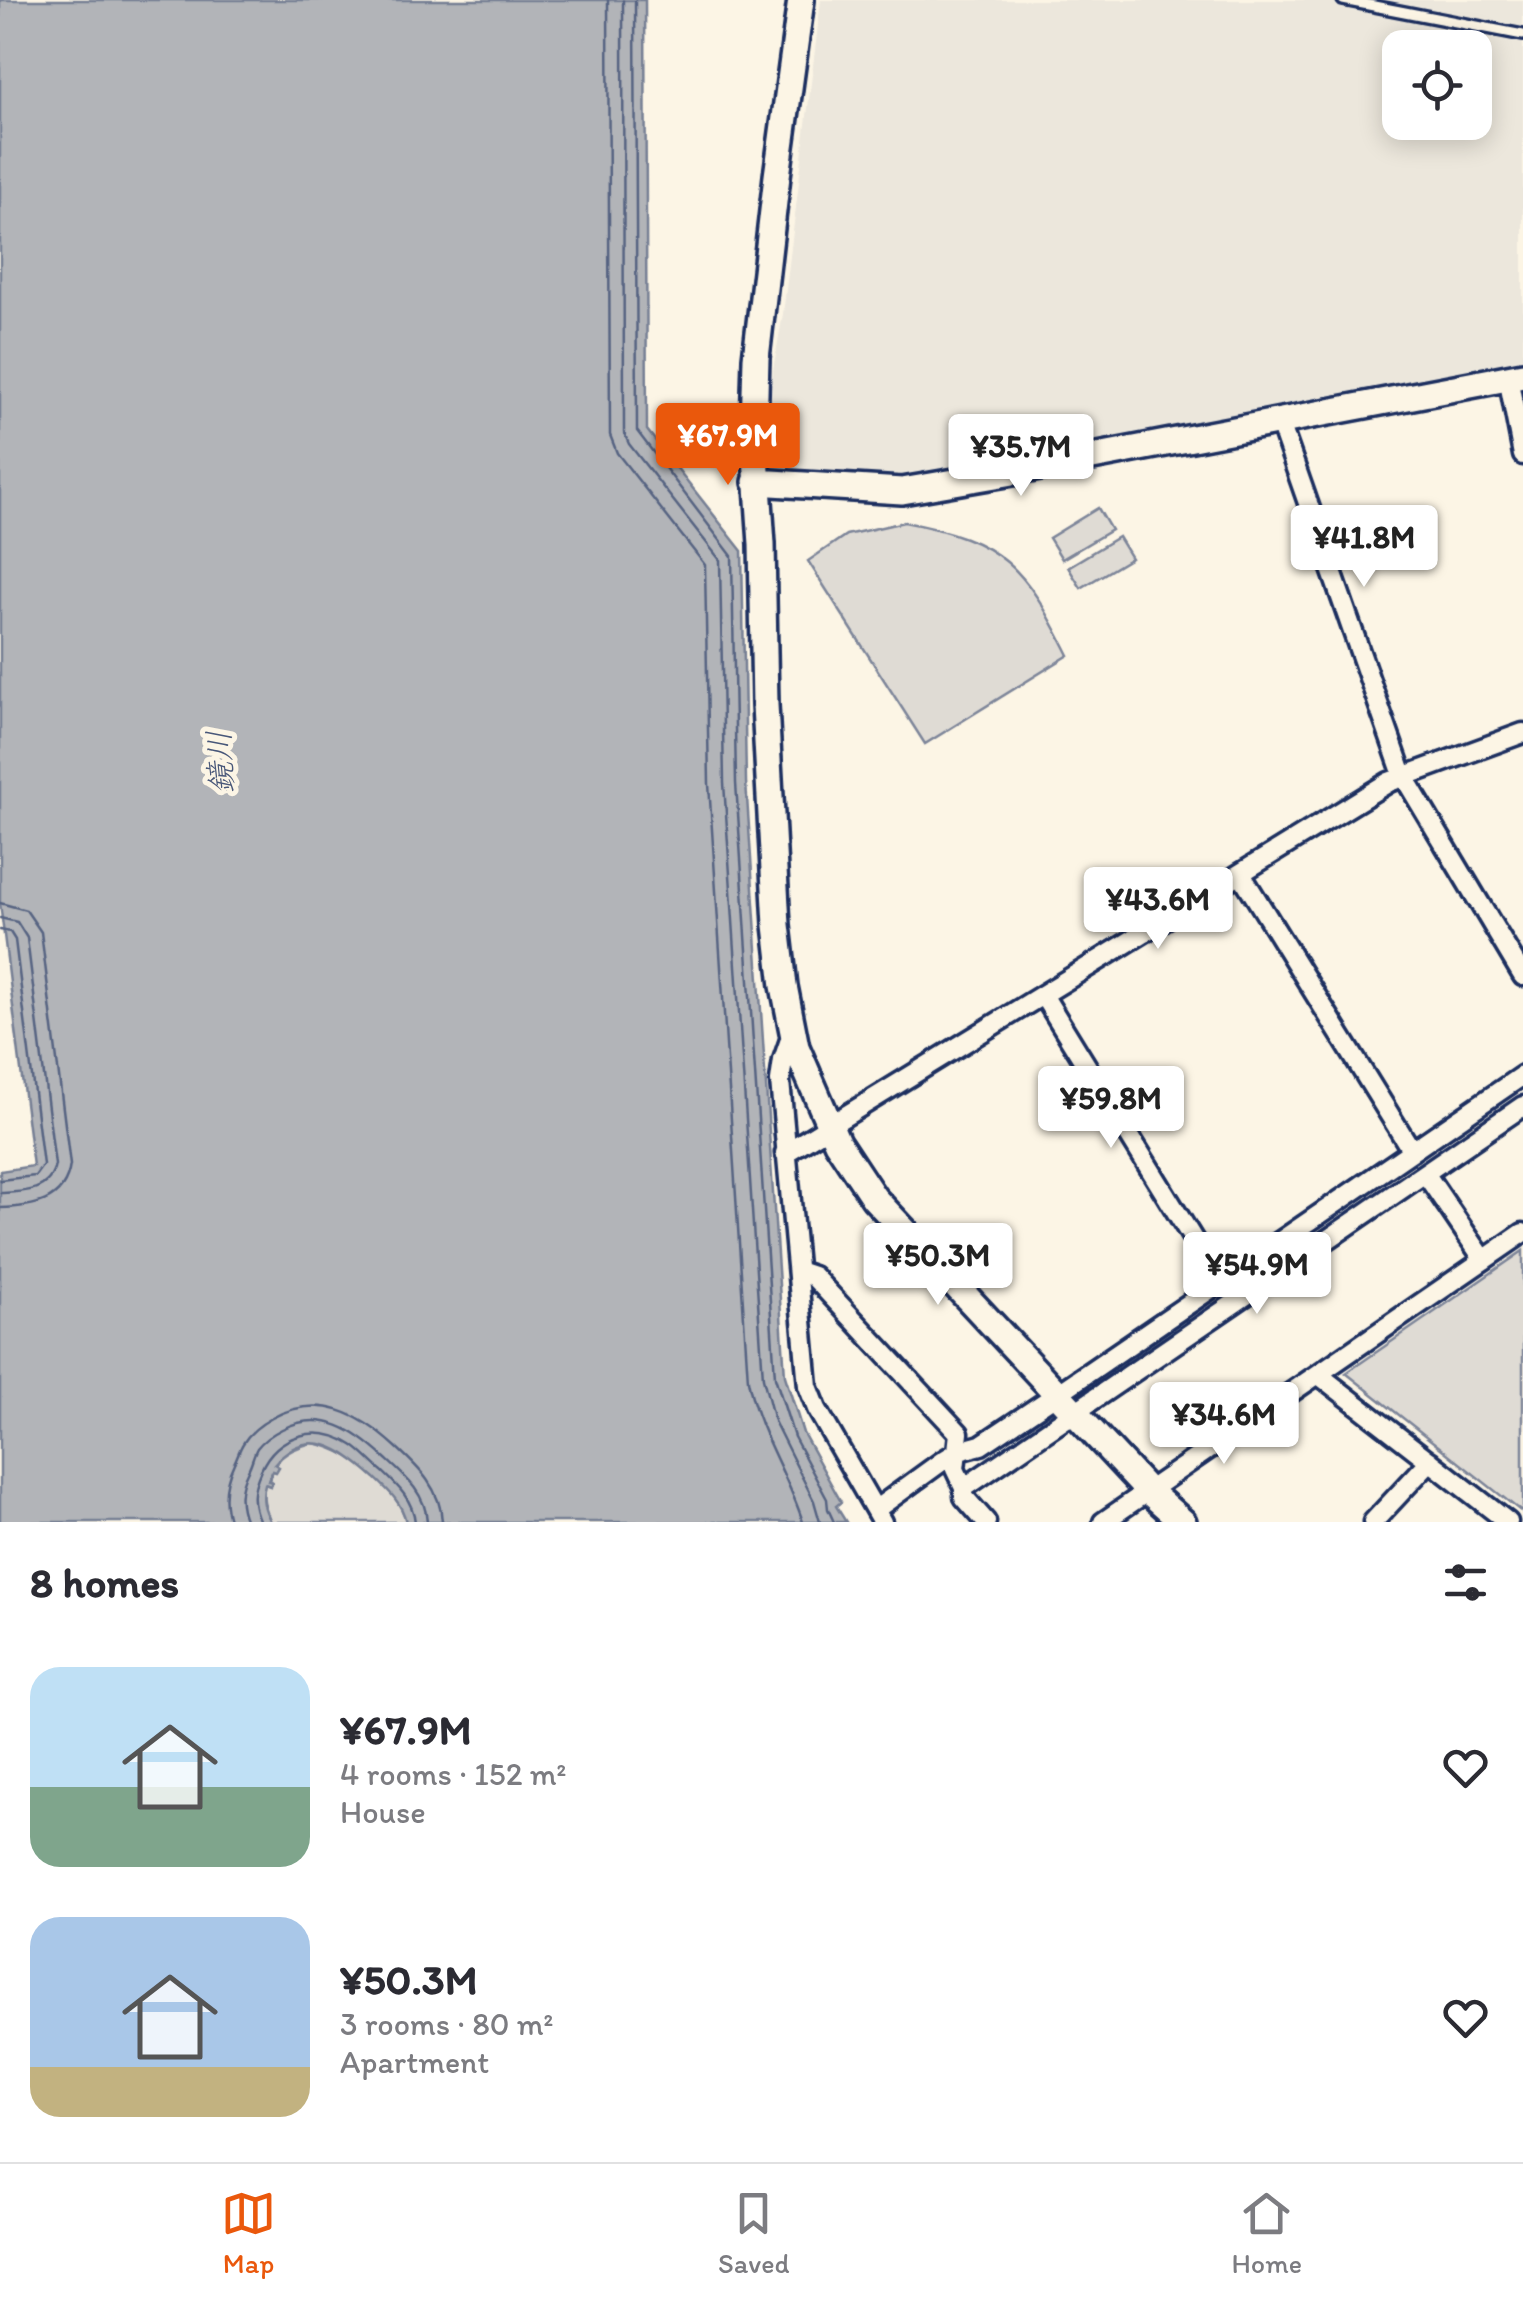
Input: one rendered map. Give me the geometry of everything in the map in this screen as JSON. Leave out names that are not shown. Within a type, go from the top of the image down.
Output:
[{"type":"street","points":[[801,0],[756,358],[756,482],[762,544],[765,705],[778,925],[793,1030],[829,1126],[874,1198],[1147,1490],[1183,1522]]},
{"type":"street","points":[[756,482],[902,490],[1018,472],[1516,376],[1523,456]]},
{"type":"street","points":[[1279,420],[1404,775],[1523,976]]},
{"type":"street","points":[[785,1153],[1404,775],[1523,733]]},
{"type":"street","points":[[1241,874],[1412,1151]]},
{"type":"street","points":[[1043,995],[1220,1282]]},
{"type":"street","points":[[793,1030],[780,1081],[808,1386],[817,1409],[879,1516],[960,1451],[1066,1403],[1523,1106]]},
{"type":"street","points":[[964,1488],[1220,1282],[1523,1075]]},
{"type":"street","points":[[1425,1173],[1484,1260]]},
{"type":"street","points":[[1102,1522],[1523,1233]]},
{"type":"street","points":[[798,1272],[813,1276],[959,1433],[955,1469],[964,1497],[986,1522]]},
{"type":"street","points":[[1319,1375],[1508,1522]]},
{"type":"street","points":[[1373,1522],[1430,1461]]},
{"type":"lane","points":[[1343,0],[1523,36]]},
{"type":"shaded area","points":[[821,0],[1523,0],[1523,367],[906,481],[776,475],[770,468],[768,424]]},
{"type":"shaded area","points":[[1098,508],[1111,530],[1062,559],[1049,538]]},
{"type":"shaded area","points":[[904,522],[965,538],[1007,562],[1039,600],[1069,655],[925,744],[808,561],[846,535]]},
{"type":"shaded area","points":[[1118,537],[1131,558],[1081,588],[1068,567]]},
{"type":"shaded area","points":[[1523,1251],[1523,1513],[1346,1373]]},
{"type":"shaded area","points":[[311,1443],[339,1452],[369,1470],[393,1495],[406,1522],[271,1522],[264,1503],[265,1484],[270,1486],[273,1469],[282,1457]]},
{"type":"water","name":"鏡川","points":[[0,0],[645,0],[647,430],[742,551],[746,782],[785,1376],[803,1433],[841,1502],[836,1506],[846,1522],[406,1522],[394,1498],[363,1468],[339,1451],[313,1443],[287,1452],[274,1464],[279,1467],[272,1471],[268,1481],[272,1482],[270,1486],[265,1484],[263,1494],[271,1522],[0,1522],[0,1171],[33,1166],[0,903]]},
{"type":"waterway","points":[[1089,1414],[1129,1386]]},
{"type":"waterway","points":[[1043,1445],[1076,1423]]}]
